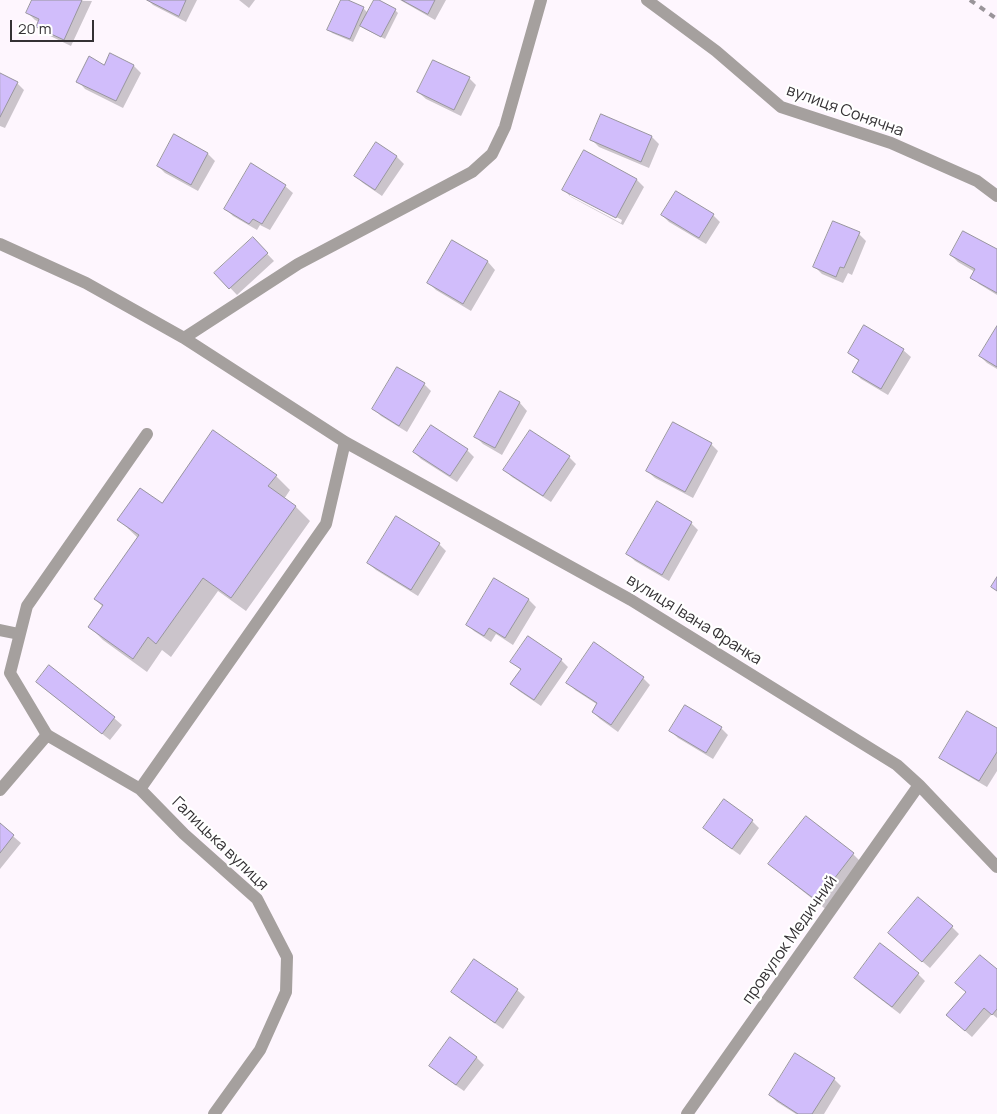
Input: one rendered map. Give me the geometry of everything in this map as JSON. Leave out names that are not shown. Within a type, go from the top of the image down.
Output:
[{"type":"street","points":[[184,338],[298,264],[472,172],[492,154],[505,126],[541,0]]},
{"type":"street","name":"вулиця Сонячна","points":[[647,0],[716,51],[781,107],[891,144],[976,181],[997,196]]},
{"type":"street","name":"вулиця Івана Франка","points":[[0,244],[86,283],[184,338],[345,442],[632,600],[898,765],[919,784],[997,867]]},
{"type":"street","points":[[0,790],[47,735],[10,673],[26,606],[147,434]]},
{"type":"street","points":[[140,789],[326,524],[345,442]]},
{"type":"street","points":[[0,630],[19,634]]},
{"type":"street","name":"Галицька вулиця","points":[[47,735],[140,789],[184,834],[257,899],[287,957],[286,992],[260,1050],[214,1114]]},
{"type":"street","name":"провулок Медичний","points":[[687,1114],[919,784]]},
{"type":"building","points":[[32,0],[82,0],[64,40],[36,27],[39,19],[26,13]]},
{"type":"building","points":[[147,0],[186,0],[179,16]]},
{"type":"building","points":[[341,0],[348,0],[364,7],[350,39],[327,30]]},
{"type":"building","points":[[374,0],[379,0],[396,9],[381,37],[360,26]]},
{"type":"building","points":[[402,0],[435,0],[428,14]]},
{"type":"building","points":[[110,53],[134,65],[116,101],[76,82],[89,56],[104,65]]},
{"type":"building","points":[[433,60],[470,77],[454,110],[417,92]]},
{"type":"building","points":[[0,73],[18,82],[0,117]]},
{"type":"building","points":[[601,114],[652,136],[641,162],[590,140]]},
{"type":"building","points":[[174,134],[208,153],[191,185],[157,166]]},
{"type":"building","points":[[376,142],[397,156],[375,190],[354,176]]},
{"type":"building","points":[[584,150],[637,179],[616,218],[562,190]]},
{"type":"building","points":[[251,163],[286,185],[262,224],[253,219],[249,224],[224,209]]},
{"type":"building","points":[[676,191],[714,214],[699,238],[661,215]]},
{"type":"building","points":[[833,221],[860,232],[844,268],[840,267],[836,277],[813,267]]},
{"type":"building","points":[[963,231],[997,249],[997,293],[970,278],[975,269],[950,255]]},
{"type":"building","points":[[253,237],[268,253],[229,289],[214,273]]},
{"type":"building","points":[[452,240],[488,261],[463,304],[427,283]]},
{"type":"building","points":[[864,325],[904,349],[881,389],[852,372],[859,360],[848,353]]},
{"type":"building","points":[[997,326],[997,367],[979,356]]},
{"type":"building","points":[[397,367],[425,383],[399,426],[372,409]]},
{"type":"building","points":[[500,391],[520,402],[495,448],[474,437]]},
{"type":"building","points":[[673,422],[712,443],[685,492],[646,471]]},
{"type":"building","points":[[431,425],[468,449],[450,476],[413,452]]},
{"type":"building","points":[[213,430],[277,475],[268,486],[296,506],[231,598],[203,578],[156,644],[148,637],[133,659],[88,627],[103,605],[94,599],[139,535],[117,520],[140,488],[162,503]]},
{"type":"building","points":[[530,430],[570,456],[543,496],[503,470]]},
{"type":"building","points":[[657,501],[692,522],[662,575],[626,554]]},
{"type":"building","points":[[396,516],[440,543],[411,590],[367,563]]},
{"type":"building","points":[[997,577],[997,591],[991,587]]},
{"type":"building","points":[[494,578],[529,599],[505,638],[489,628],[484,636],[466,625]]},
{"type":"building","points":[[528,636],[562,659],[534,700],[510,684],[521,669],[510,662]]},
{"type":"building","points":[[594,642],[644,677],[611,725],[592,712],[597,703],[566,683]]},
{"type":"building","points":[[49,665],[115,717],[102,734],[36,682]]},
{"type":"building","points":[[685,705],[722,727],[706,753],[669,731]]},
{"type":"building","points":[[967,711],[997,728],[997,752],[979,781],[939,758]]},
{"type":"building","points":[[724,799],[753,820],[732,849],[703,828]]},
{"type":"building","points":[[806,816],[854,853],[817,901],[768,864]]},
{"type":"building","points":[[0,823],[14,835],[0,853]]},
{"type":"building","points":[[918,897],[953,926],[922,962],[888,933]]},
{"type":"building","points":[[880,943],[919,973],[892,1007],[854,978]]},
{"type":"building","points":[[980,955],[997,969],[997,1009],[992,1015],[984,1008],[965,1031],[946,1015],[966,992],[955,983]]},
{"type":"building","points":[[474,959],[518,989],[495,1023],[451,992]]},
{"type":"building","points":[[450,1037],[477,1057],[456,1085],[429,1066]]},
{"type":"building","points":[[795,1053],[835,1078],[812,1114],[798,1114],[769,1095]]},
{"type":"railway","points":[[970,0],[997,19]]}]
